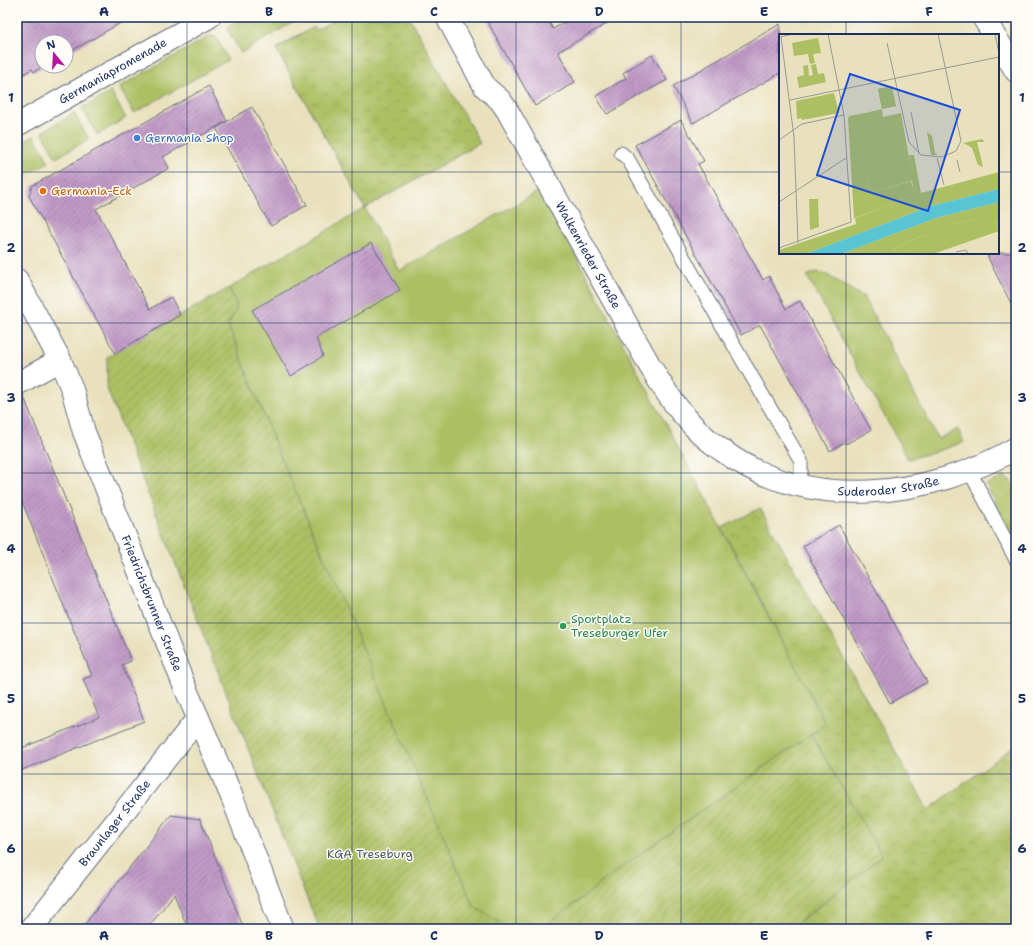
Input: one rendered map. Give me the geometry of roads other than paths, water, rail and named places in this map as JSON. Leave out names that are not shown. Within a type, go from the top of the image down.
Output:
[{"type":"street","name":"Germaniapromenade","points":[[17,125],[209,17]]},
{"type":"street","name":"Walkenrieder Straße","points":[[446,17],[485,86],[507,110],[650,366],[682,414],[723,452],[756,471]]},
{"type":"street","points":[[983,17],[993,34]]},
{"type":"street","points":[[999,43],[1016,71]]},
{"type":"street","name":"Friedrichsbrunner Straße","points":[[17,280],[60,360],[72,388],[84,432],[198,718],[232,797],[283,929]]},
{"type":"street","points":[[17,384],[60,360]]},
{"type":"street","name":"Suderoder Straße","points":[[756,471],[771,477],[822,491],[870,492],[915,486],[943,479],[969,470],[1016,448]]},
{"type":"street","name":"Braunlager Straße","points":[[31,929],[198,718]]},
{"type":"lane","points":[[621,153],[628,159],[801,461],[801,472],[798,485]]},
{"type":"lane","points":[[969,470],[1016,560]]},
{"type":"place","name":"Germania Shop","points":[[137,138]]},
{"type":"place","name":"Germania-Eck","points":[[43,191]]},
{"type":"place","name":"Sportplatz Treseburger Ufer","points":[[563,626]]},
{"type":"park label","name":"KGA Treseburg","points":[[370,854]]}]
